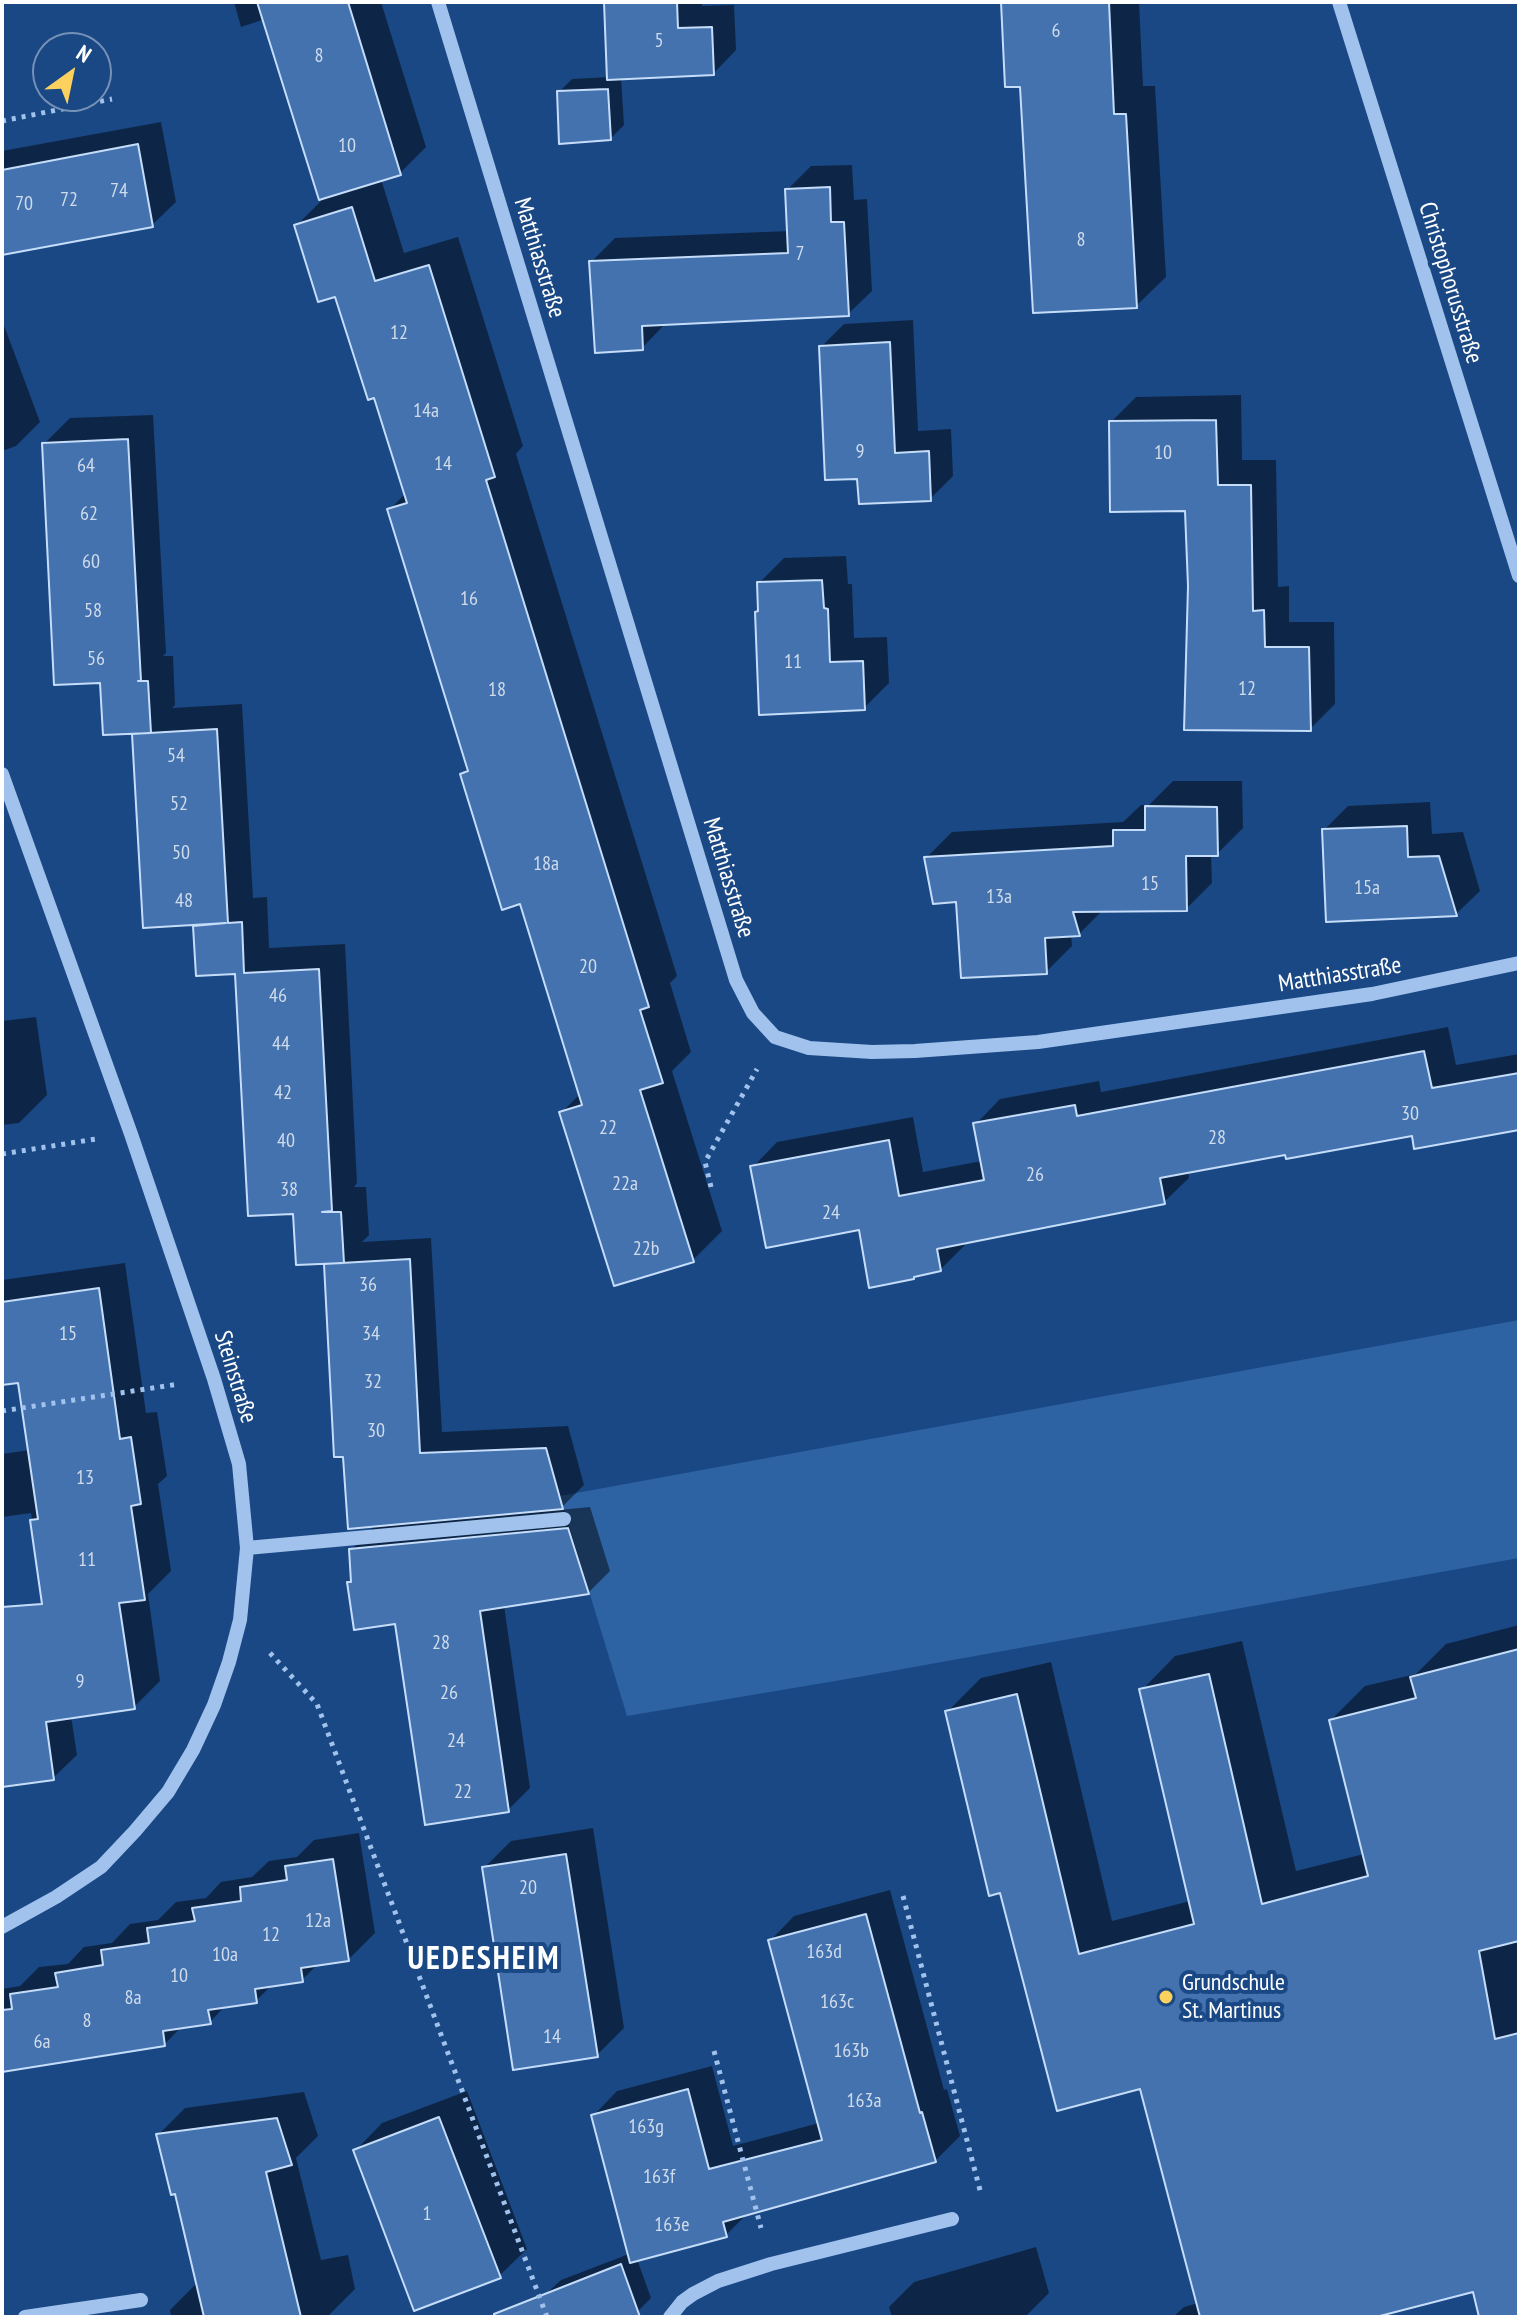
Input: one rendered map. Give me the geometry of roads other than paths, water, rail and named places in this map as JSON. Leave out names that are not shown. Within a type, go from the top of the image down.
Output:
[{"type":"street","name":"Matthiasstraße","points":[[438,2],[736,980],[753,1013],[775,1037],[809,1048],[872,1052],[1038,1042],[1372,994],[1519,963]]},
{"type":"street","name":"Christophorusstraße","points":[[1339,2],[1519,576]]},
{"type":"street","name":"Steinstraße","points":[[2,774],[131,1134],[214,1379],[239,1464],[247,1548],[240,1620],[229,1662],[193,1750],[168,1792],[101,1867],[2,1927]]},
{"type":"street","points":[[247,1548],[564,1519]]},
{"type":"street","points":[[670,2317],[682,2302],[718,2281],[771,2264],[952,2219]]},
{"type":"street","points":[[25,2317],[141,2300]]},
{"type":"place","name":"Grundschule St. Martinus","points":[[1166,1997]]},
{"type":"district","name":"UEDESHEIM","points":[[484,1960]]}]
